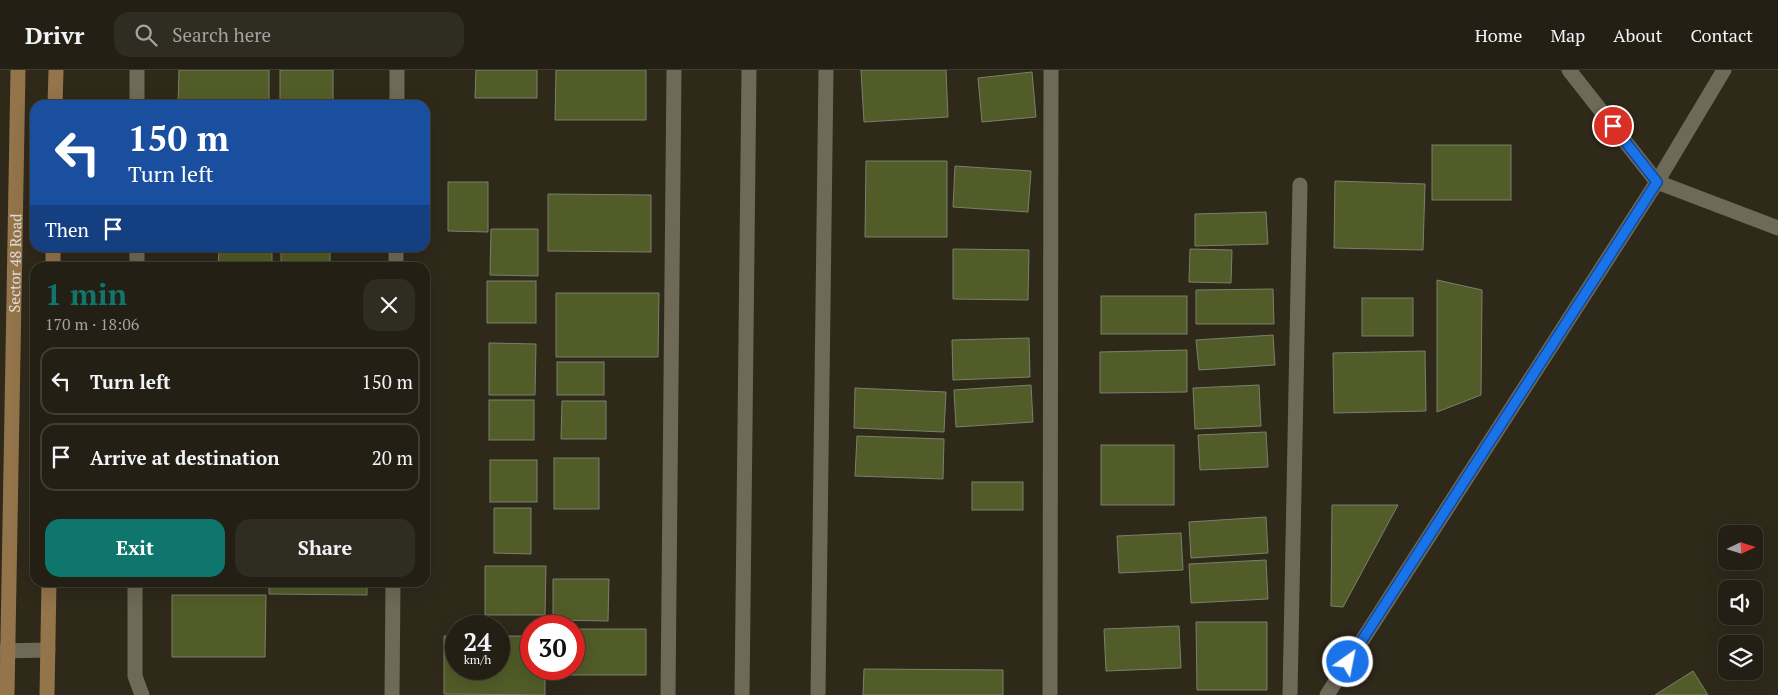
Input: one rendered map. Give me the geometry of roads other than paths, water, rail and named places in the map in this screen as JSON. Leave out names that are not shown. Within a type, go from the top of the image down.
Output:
[{"type":"street","name":"Sector 48 Road","points":[[7,695],[3,651],[18,70]]},
{"type":"street","points":[[55,100],[56,70]]},
{"type":"street","points":[[137,70],[137,100]]},
{"type":"street","points":[[397,70],[397,100]]},
{"type":"street","points":[[668,695],[674,70]]},
{"type":"street","points":[[742,695],[749,70]]},
{"type":"street","points":[[818,695],[826,70]]},
{"type":"street","points":[[1050,695],[1051,70]]},
{"type":"street","points":[[1569,70],[1657,182],[1778,228]]},
{"type":"street","points":[[1327,695],[1657,182],[1724,70]]},
{"type":"street","points":[[1290,695],[1300,185]]},
{"type":"street","points":[[47,695],[49,587]]},
{"type":"street","points":[[135,587],[135,676],[142,695]]},
{"type":"street","points":[[392,695],[393,587]]},
{"type":"street","points":[[3,651],[48,650]]}]
